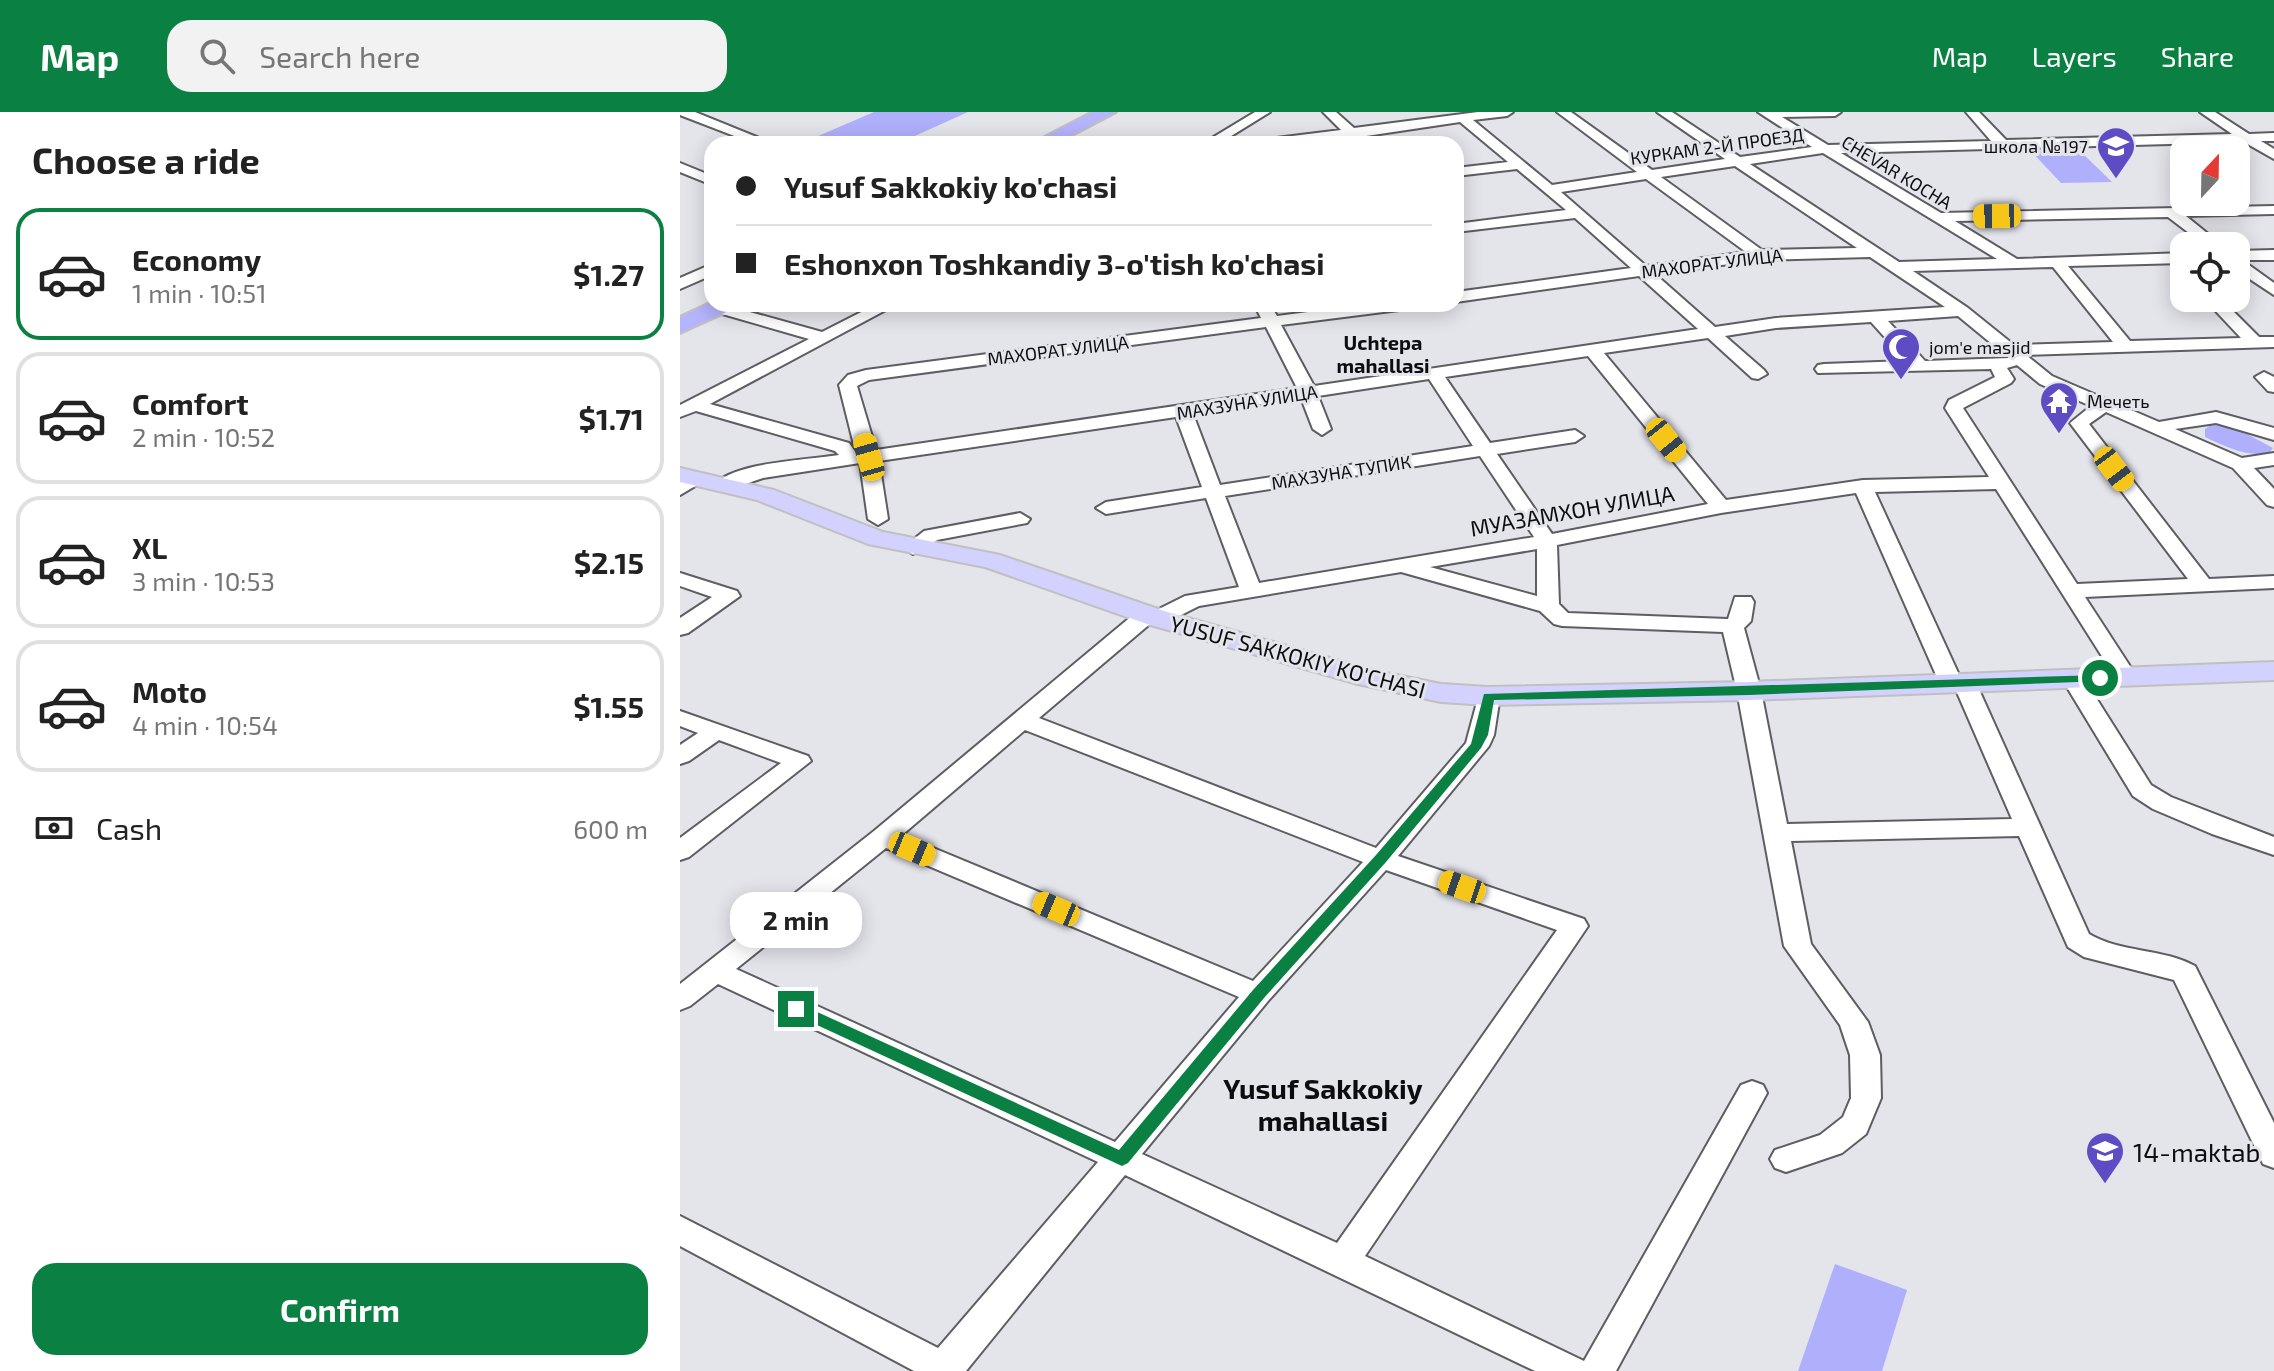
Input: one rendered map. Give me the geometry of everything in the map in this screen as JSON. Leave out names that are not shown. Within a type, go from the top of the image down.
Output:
[{"type":"highway","points":[[1057,136],[1107,112]]},
{"type":"highway","points":[[1074,136],[1124,112]]},
{"type":"highway","points":[[680,313],[704,304]]},
{"type":"highway","points":[[680,326],[704,308]]},
{"type":"main road","name":"YUSUF SAKKOKIY KO'CHASI","points":[[695,482],[765,495],[866,536],[913,548],[991,560],[1152,617],[1397,685],[1457,695],[1749,691],[2274,671]]},
{"type":"street","points":[[683,112],[746,136]]},
{"type":"street","points":[[1222,136],[1264,112]]},
{"type":"street","points":[[1329,112],[1353,134]]},
{"type":"street","points":[[1439,112],[1458,120],[1551,189],[1715,332],[1758,374]]},
{"type":"street","points":[[1334,136],[1507,112]]},
{"type":"street","points":[[1563,112],[1759,255]]},
{"type":"street","points":[[1663,112],[1962,311],[2011,359],[2046,380],[2240,464],[2274,501]]},
{"type":"street","points":[[1765,113],[1835,112]]},
{"type":"street","points":[[1972,112],[2001,143]]},
{"type":"street","points":[[2206,112],[2244,136]]},
{"type":"street","name":"CHEVAR KOCHA","points":[[1765,113],[2012,262]]},
{"type":"street","name":"КУРКАМ 2-Й ПРОЕЗД","points":[[2250,139],[2274,137]]},
{"type":"street","name":"КУРКАМ 2-Й ПРОЕЗД","points":[[1551,189],[1825,149],[2170,140]]},
{"type":"street","points":[[2250,140],[2274,155]]},
{"type":"street","points":[[1464,171],[1520,165]]},
{"type":"street","points":[[680,167],[704,178]]},
{"type":"street","points":[[2250,211],[2274,210]]},
{"type":"street","points":[[1464,227],[1578,213]]},
{"type":"street","points":[[1938,217],[2170,213]]},
{"type":"street","points":[[2177,216],[2197,232]]},
{"type":"street","name":"МАХОРАТ УЛИЦА","points":[[1464,296],[1759,255],[1874,252]]},
{"type":"street","points":[[2250,256],[2274,255]]},
{"type":"street","points":[[1899,267],[2170,258]]},
{"type":"street","points":[[2056,261],[2125,346]]},
{"type":"street","points":[[680,285],[704,273]]},
{"type":"street","points":[[2250,273],[2274,290]]},
{"type":"street","points":[[680,285],[704,296]]},
{"type":"street","name":"МАХЗУНА УЛИЦА","points":[[695,482],[1776,323],[1962,311]]},
{"type":"street","points":[[749,312],[825,338]]},
{"type":"street","points":[[688,409],[874,312]]},
{"type":"street","points":[[1266,312],[1308,392],[1322,429]]},
{"type":"street","name":"МАХОРАТ УЛИЦА","points":[[878,519],[860,458],[848,385],[854,379],[1347,312]]},
{"type":"street","points":[[2225,312],[2254,342]]},
{"type":"street","points":[[1876,318],[1921,367]]},
{"type":"street","points":[[1824,369],[1921,367],[2125,346],[2274,342]]},
{"type":"street","points":[[1593,351],[1721,507]]},
{"type":"street","points":[[2011,359],[2005,379],[1955,404],[1954,408],[2126,677]]},
{"type":"street","points":[[1434,374],[1547,541],[1548,606]]},
{"type":"street","points":[[2103,406],[2079,423],[2203,585]]},
{"type":"street","points":[[688,409],[842,447],[860,458]]},
{"type":"street","points":[[1183,412],[1251,590]]},
{"type":"street","points":[[2158,428],[2208,416],[2238,420],[2274,434]]},
{"type":"street","name":"МАХЗУНА ТУПИК","points":[[1106,508],[1575,436]]},
{"type":"street","points":[[2240,464],[2274,459]]},
{"type":"street","name":"МУАЗАМХОН УЛИЦА","points":[[680,999],[1152,617],[1193,601],[1547,541],[1721,507],[1863,486],[2002,483]]},
{"type":"street","points":[[1863,486],[2029,827],[2078,940],[2094,950],[2174,967],[2185,973],[2274,1155]]},
{"type":"street","points":[[913,548],[931,535],[1020,519]]},
{"type":"street","points":[[1401,565],[1548,606],[1562,619],[1738,614],[1749,691],[1798,946],[1853,1022],[1865,1055],[1866,1098],[1855,1125],[1831,1144],[1786,1159]]},
{"type":"street","points":[[680,579],[729,596],[680,628]]},
{"type":"street","points":[[2071,591],[2274,582]]},
{"type":"street","points":[[2073,679],[2142,790],[2162,803],[2274,846]]},
{"type":"street","points":[[680,1230],[944,1370],[1258,994],[1381,859],[1477,746],[1482,735],[1488,696]]},
{"type":"street","points":[[680,718],[799,761],[680,851]]},
{"type":"street","points":[[1021,720],[1381,859],[1574,926],[1343,1261]]},
{"type":"street","points":[[680,756],[716,731]]},
{"type":"street","points":[[1777,833],[2029,827]]},
{"type":"street","points":[[883,837],[1258,994]]},
{"type":"street","points":[[715,971],[1343,1261],[1571,1371]]},
{"type":"street","points":[[1597,1371],[1752,1093]]},
{"type":"shaded area","points":[[874,112],[968,112],[915,136],[818,136]]},
{"type":"shaded area","points":[[2078,149],[2112,182],[2061,183],[2030,150]]},
{"type":"shaded area","points":[[2211,425],[2234,427],[2273,448],[2269,453],[2260,454],[2229,448],[2205,437],[2205,429]]},
{"type":"shaded area","points":[[1835,1264],[1907,1290],[1882,1371],[1798,1371]]},
{"type":"place","name":"школа №197","points":[[2116,180]]},
{"type":"place","name":"jom'e masjid","points":[[1901,381]]},
{"type":"place","name":"Мечеть","points":[[2059,435]]},
{"type":"place","name":"14-maktab","points":[[2105,1185]]},
{"type":"district","name":"Uchtepa mahallasi","points":[[1383,354]]},
{"type":"district","name":"Yusuf Sakkokiy mahallasi","points":[[1323,1104]]},
{"type":"route","points":[[796,1009],[1122,1159],[1258,994],[1381,859],[1477,746],[1482,735],[1488,696],[1749,691],[2100,678]]}]
